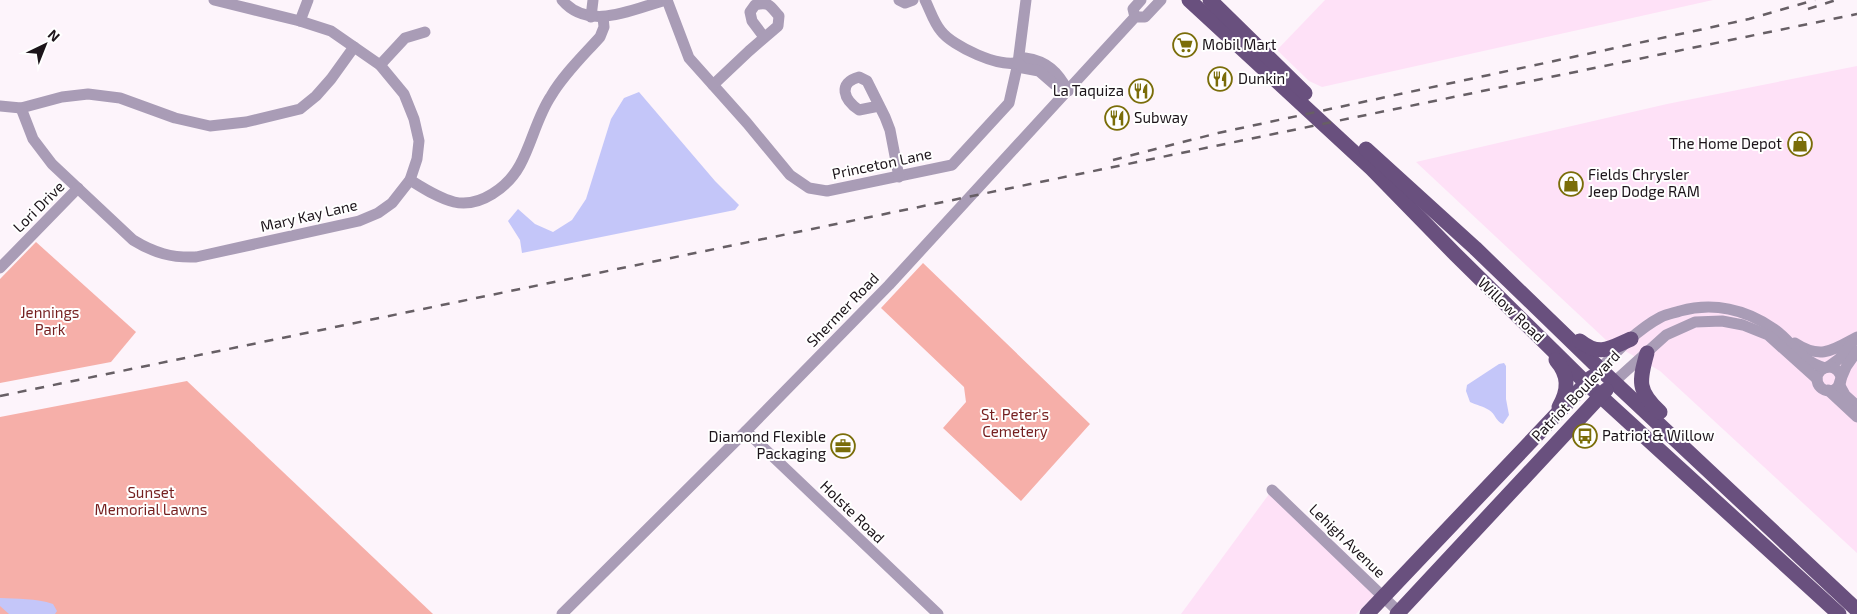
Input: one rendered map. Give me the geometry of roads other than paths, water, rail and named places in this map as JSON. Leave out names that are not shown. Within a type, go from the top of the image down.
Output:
[{"type":"main road","name":"Willow Road","points":[[1189,0],[1345,143],[1454,254],[1586,383],[1839,614]]},
{"type":"main road","name":"Willow Road","points":[[1210,0],[1336,123],[1475,248],[1600,369],[1857,610]]},
{"type":"main road","points":[[1475,248],[1492,260],[1561,326],[1586,346],[1595,350],[1605,351],[1631,339]]},
{"type":"main road","points":[[1454,254],[1489,296],[1558,362],[1566,377],[1568,385],[1563,400],[1538,435]]},
{"type":"main road","points":[[1647,353],[1641,375],[1643,389],[1648,401],[1692,443],[1702,465]]},
{"type":"main road","name":"Patriot Boulevard","points":[[1368,614],[1600,369]]},
{"type":"main road","name":"Patriot Boulevard","points":[[1399,613],[1570,427],[1614,382]]},
{"type":"main road","points":[[1570,427],[1598,411],[1617,416],[1636,428]]},
{"type":"street","name":"Mary Kay Lane","points":[[21,108],[33,139],[52,164],[133,240],[149,250],[178,258],[196,257],[360,221],[378,213],[392,202],[410,180],[417,159],[419,140],[414,119],[404,94],[380,65],[331,32],[300,21],[214,0]]},
{"type":"street","points":[[300,21],[308,0]]},
{"type":"street","points":[[562,0],[577,13],[597,17],[667,0]]},
{"type":"street","points":[[410,180],[434,194],[455,202],[476,201],[494,193],[509,182],[520,165],[551,95],[600,37],[604,27],[597,17],[593,0]]},
{"type":"street","name":"Princeton Lane","points":[[667,0],[689,58],[748,123],[790,174],[809,188],[827,191],[952,165],[1009,102],[1018,63],[1026,0]]},
{"type":"street","points":[[899,0],[906,3],[913,0]]},
{"type":"street","points":[[924,0],[941,31],[955,44],[998,62],[1018,63],[1023,68],[1039,71],[1054,84],[1068,91]]},
{"type":"street","name":"Shermer Road","points":[[1135,17],[1133,8],[1140,0]]},
{"type":"street","name":"Shermer Road","points":[[562,614],[889,285],[1135,17],[1145,17],[1161,0]]},
{"type":"street","points":[[380,65],[406,38],[426,32]]},
{"type":"street","points":[[713,85],[764,37]]},
{"type":"street","points":[[0,106],[21,108],[62,97],[88,94],[120,98],[175,118],[210,126],[246,122],[300,109],[321,91],[354,47]]},
{"type":"street","points":[[880,106],[890,130],[899,177]]},
{"type":"street","name":"Lori Drive","points":[[0,268],[78,188]]},
{"type":"street","name":"Patriot Boulevard","points":[[1600,369],[1631,339],[1662,316],[1687,309],[1710,306],[1732,309],[1766,323],[1782,335],[1811,364],[1838,371],[1845,395],[1857,406]]},
{"type":"street","name":"Patriot Boulevard","points":[[1614,382],[1666,335],[1695,322],[1722,321],[1743,325],[1768,335],[1817,379],[1819,385],[1828,390],[1857,418]]},
{"type":"street","points":[[1782,335],[1811,352],[1822,352],[1841,347],[1857,337]]},
{"type":"street","points":[[1817,379],[1819,372],[1840,358],[1857,337]]},
{"type":"street","points":[[1828,390],[1835,389],[1846,367],[1857,351]]},
{"type":"street","name":"Holste Road","points":[[746,431],[938,614]]},
{"type":"street","name":"Lehigh Avenue","points":[[1272,490],[1384,596],[1399,613]]},
{"type":"water","points":[[639,92],[715,181],[739,205],[735,210],[522,253],[520,240],[508,221],[518,209],[535,224],[553,232],[572,220],[586,199],[611,119],[624,98]]},
{"type":"water","points":[[1504,363],[1506,366],[1506,399],[1509,415],[1503,424],[1489,410],[1470,402],[1466,391],[1467,385],[1499,364]]},
{"type":"water","points":[[0,598],[47,602],[53,604],[57,611],[55,614],[9,614],[0,606]]},
{"type":"railway","points":[[1113,160],[1218,133],[1749,19],[1815,0]]},
{"type":"railway","points":[[1808,9],[1836,0]]},
{"type":"railway","points":[[0,396],[1857,14]]},
{"type":"place","name":"Mobil Mart","points":[[1185,45]]},
{"type":"place","name":"Dunkin'","points":[[1220,79]]},
{"type":"place","name":"La Taquiza","points":[[1141,91]]},
{"type":"place","name":"Subway","points":[[1117,118]]},
{"type":"place","name":"The Home Depot","points":[[1800,144]]},
{"type":"place","name":"Fields Chrysler Jeep Dodge RAM","points":[[1571,184]]},
{"type":"place","name":"Patriot & Willow","points":[[1585,436]]},
{"type":"place","name":"Diamond Flexible Packaging","points":[[843,446]]},
{"type":"park label","name":"Jennings Park","points":[[50,322]]},
{"type":"park label","name":"St. Peter's Cemetery","points":[[1015,424]]},
{"type":"park label","name":"Sunset Memorial Lawns","points":[[151,502]]}]
